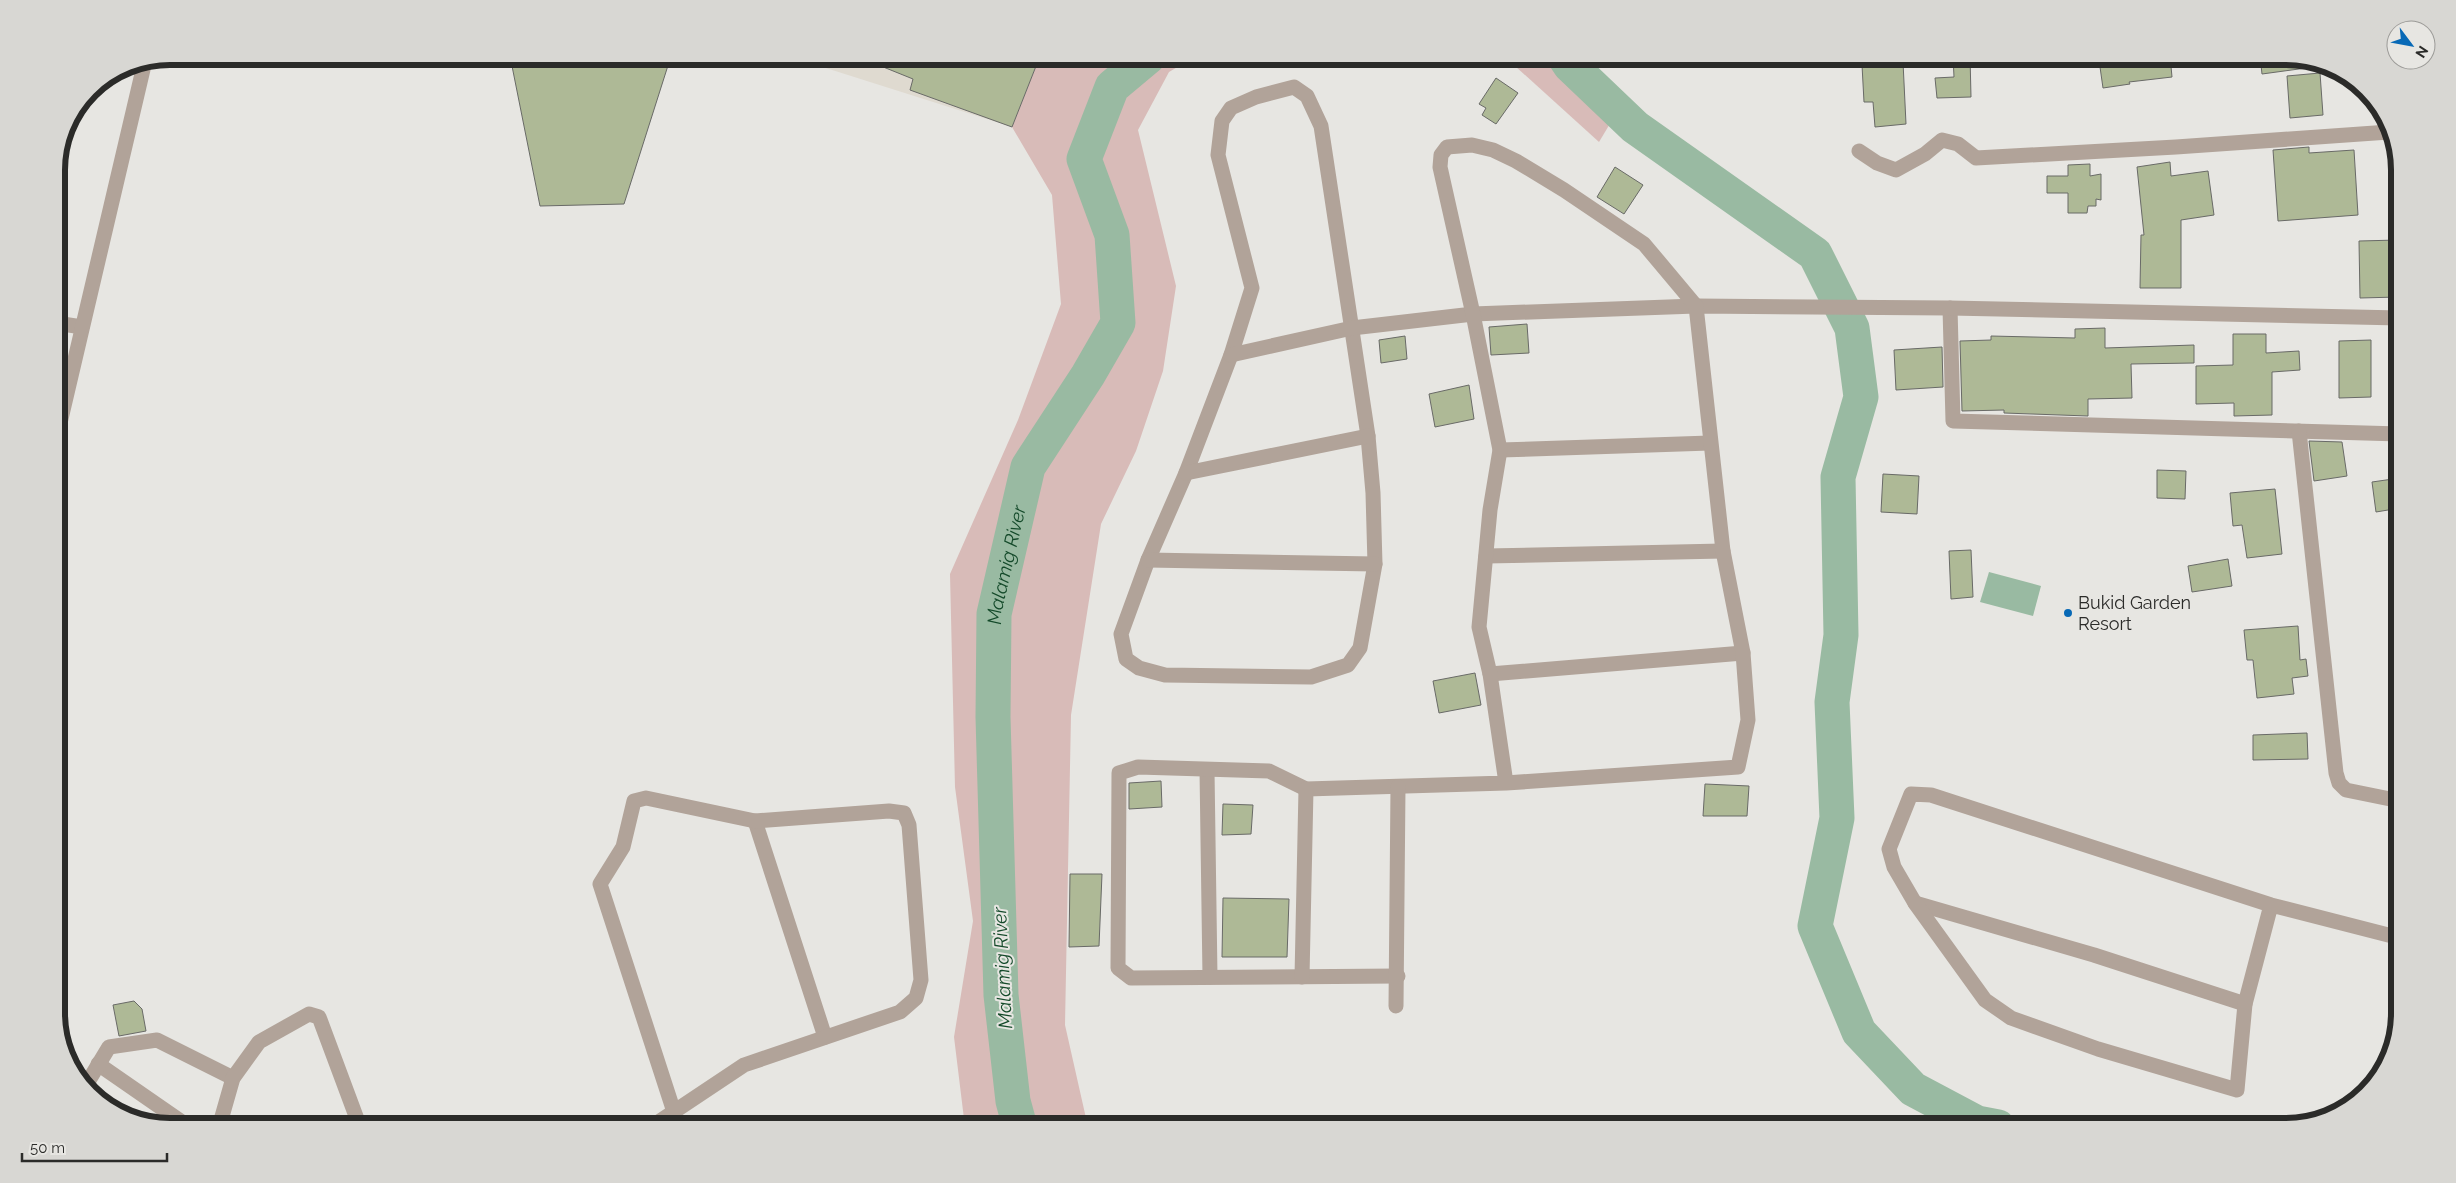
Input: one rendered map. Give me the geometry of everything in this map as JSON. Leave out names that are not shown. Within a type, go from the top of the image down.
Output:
[{"type":"street","points":[[65,401],[143,69]]},
{"type":"street","points":[[1294,87],[1307,96],[1321,126],[1352,328],[1368,436],[1375,564],[1360,648],[1348,664],[1311,677],[1165,675],[1139,668],[1126,659],[1122,634],[1148,560],[1186,473],[1231,355],[1252,288],[1218,155],[1222,121],[1231,108],[1256,97],[1294,87]]},
{"type":"street","points":[[1859,151],[1876,163],[1896,170],[1925,154],[1942,140],[1958,144],[1976,158],[2176,147],[2383,132]]},
{"type":"street","points":[[1398,976],[1131,978],[1118,968],[1118,773],[1138,766],[1207,770],[1268,770],[1306,789],[1506,783],[1738,767],[1748,720],[1743,653],[1723,551],[1696,306],[1644,244],[1516,161],[1493,150],[1472,145],[1447,147],[1441,155],[1440,167],[1473,314],[1500,450],[1496,486],[1490,510],[1478,627],[1490,674],[1506,783]]},
{"type":"street","points":[[1231,355],[1352,328],[1473,314],[1696,306],[1950,308],[2391,318]]},
{"type":"street","points":[[1950,308],[1953,421],[2391,434]]},
{"type":"street","points":[[65,324],[82,327]]},
{"type":"street","points":[[2299,431],[2336,773],[2340,783],[2346,790],[2391,799]]},
{"type":"street","points":[[1186,473],[1368,436]]},
{"type":"street","points":[[1500,450],[1710,442]]},
{"type":"street","points":[[1486,556],[1723,551]]},
{"type":"street","points":[[1148,560],[1375,564]]},
{"type":"street","points":[[1490,674],[1743,653]]},
{"type":"street","points":[[1207,770],[1210,977]]},
{"type":"street","points":[[1396,1006],[1398,976],[1398,787]]},
{"type":"street","points":[[1302,977],[1306,789]]},
{"type":"street","points":[[2271,905],[2245,1004],[2237,1090],[2098,1049],[2011,1018],[1985,1000],[1915,903],[1894,867],[1889,849],[1911,794],[1931,795],[2271,905],[2391,936]]},
{"type":"street","points":[[665,1118],[674,1112],[744,1065],[900,1012],[916,998],[921,980],[909,825],[904,813],[889,812],[755,821],[646,798],[634,801],[623,847],[600,884],[674,1112]]},
{"type":"street","points":[[755,821],[824,1037]]},
{"type":"street","points":[[1915,903],[2094,955],[2245,1004]]},
{"type":"street","points":[[222,1118],[233,1078],[259,1042],[309,1014],[319,1018],[357,1118]]},
{"type":"street","points":[[89,1079],[109,1047],[156,1040],[233,1078]]},
{"type":"street","points":[[98,1064],[176,1118]]},
{"type":"shaded area","points":[[816,65],[1036,65],[1012,127]]},
{"type":"shaded area","points":[[1036,65],[1181,65],[1169,72],[1138,130],[1176,286],[1163,371],[1136,451],[1101,524],[1071,715],[1065,1025],[1086,1118],[964,1118],[954,1037],[973,921],[955,787],[950,574],[1018,420],[1061,304],[1052,195],[1012,127]]},
{"type":"shaded area","points":[[1514,65],[1554,65],[1611,122],[1599,142]]},
{"type":"shaded area","points":[[1989,572],[2041,586],[2033,616],[1980,602]]},
{"type":"building","points":[[512,65],[668,65],[624,204],[540,206]]},
{"type":"building","points":[[878,65],[1036,65],[1012,127],[910,90],[913,79]]},
{"type":"building","points":[[1862,65],[1903,65],[1906,124],[1875,127],[1873,102],[1864,102]]},
{"type":"building","points":[[1953,65],[1970,65],[1971,97],[1937,98],[1935,78],[1954,77]]},
{"type":"building","points":[[2100,65],[2171,65],[2172,77],[2129,82],[2130,84],[2103,88]]},
{"type":"building","points":[[2261,65],[2308,68],[2262,74]]},
{"type":"building","points":[[2320,73],[2323,115],[2290,118],[2287,76]]},
{"type":"building","points":[[1496,78],[1518,93],[1496,124],[1482,115],[1486,108],[1479,104]]},
{"type":"building","points":[[2309,147],[2309,153],[2354,150],[2358,215],[2278,221],[2273,150]]},
{"type":"building","points":[[2170,162],[2171,176],[2208,171],[2214,215],[2181,220],[2181,288],[2140,288],[2141,235],[2144,235],[2137,167]]},
{"type":"building","points":[[2090,164],[2090,176],[2101,174],[2101,200],[2096,199],[2096,206],[2088,206],[2087,213],[2068,213],[2068,193],[2047,193],[2047,176],[2068,176],[2068,165]]},
{"type":"building","points":[[1615,167],[1643,185],[1624,214],[1597,197]]},
{"type":"building","points":[[2391,240],[2391,297],[2360,298],[2359,241]]},
{"type":"building","points":[[1527,324],[1529,353],[1491,355],[1489,327]]},
{"type":"building","points":[[2105,328],[2105,348],[2194,345],[2194,363],[2131,364],[2132,398],[2088,399],[2088,416],[2004,413],[2004,410],[1962,411],[1960,341],[1991,340],[1991,336],[2075,338],[2075,329]]},
{"type":"building","points":[[2233,334],[2266,334],[2266,353],[2299,351],[2300,370],[2272,372],[2272,415],[2234,416],[2234,403],[2196,404],[2196,366],[2233,365]]},
{"type":"building","points":[[1405,336],[1407,359],[1381,363],[1379,340]]},
{"type":"building","points":[[2371,340],[2371,397],[2339,398],[2339,341]]},
{"type":"building","points":[[1942,347],[1943,387],[1896,390],[1894,350]]},
{"type":"building","points":[[1469,385],[1474,419],[1435,427],[1429,394]]},
{"type":"building","points":[[2309,441],[2342,442],[2347,476],[2314,481]]},
{"type":"building","points":[[2157,470],[2186,471],[2185,499],[2157,498]]},
{"type":"building","points":[[1883,474],[1919,476],[1917,514],[1881,512]]},
{"type":"building","points":[[2391,479],[2391,510],[2376,512],[2372,482]]},
{"type":"building","points":[[2275,489],[2282,554],[2247,558],[2242,525],[2233,526],[2230,493]]},
{"type":"building","points":[[1971,550],[1973,597],[1951,599],[1949,551]]},
{"type":"building","points":[[2228,559],[2232,586],[2192,592],[2188,566]]},
{"type":"building","points":[[2298,626],[2300,660],[2306,659],[2308,676],[2292,678],[2294,694],[2257,698],[2253,660],[2247,660],[2244,630]]},
{"type":"building","points":[[1475,673],[1481,705],[1439,713],[1433,681]]},
{"type":"building","points":[[2307,733],[2308,759],[2253,760],[2253,735]]},
{"type":"building","points":[[1161,781],[1162,807],[1129,809],[1129,783]]},
{"type":"building","points":[[1705,784],[1749,786],[1747,816],[1703,816]]},
{"type":"building","points":[[1223,804],[1253,805],[1251,834],[1222,835]]},
{"type":"building","points":[[1070,874],[1102,874],[1099,946],[1069,947]]},
{"type":"building","points":[[1223,898],[1289,899],[1287,957],[1222,957]]},
{"type":"building","points":[[134,1001],[142,1009],[146,1031],[119,1036],[113,1005]]},
{"type":"waterway","name":"Malamig River","points":[[1018,1118],[1013,1101],[1001,995],[993,717],[994,614],[1028,467],[1088,375],[1118,323],[1112,235],[1084,159],[1112,87],[1138,65]]},
{"type":"waterway","points":[[1570,65],[1635,127],[1815,254],[1852,328],[1861,397],[1838,477],[1841,635],[1832,702],[1837,818],[1815,926],[1859,1032],[1913,1089],[1968,1118]]},
{"type":"place","name":"Bukid Garden Resort","points":[[2068,613]]}]
